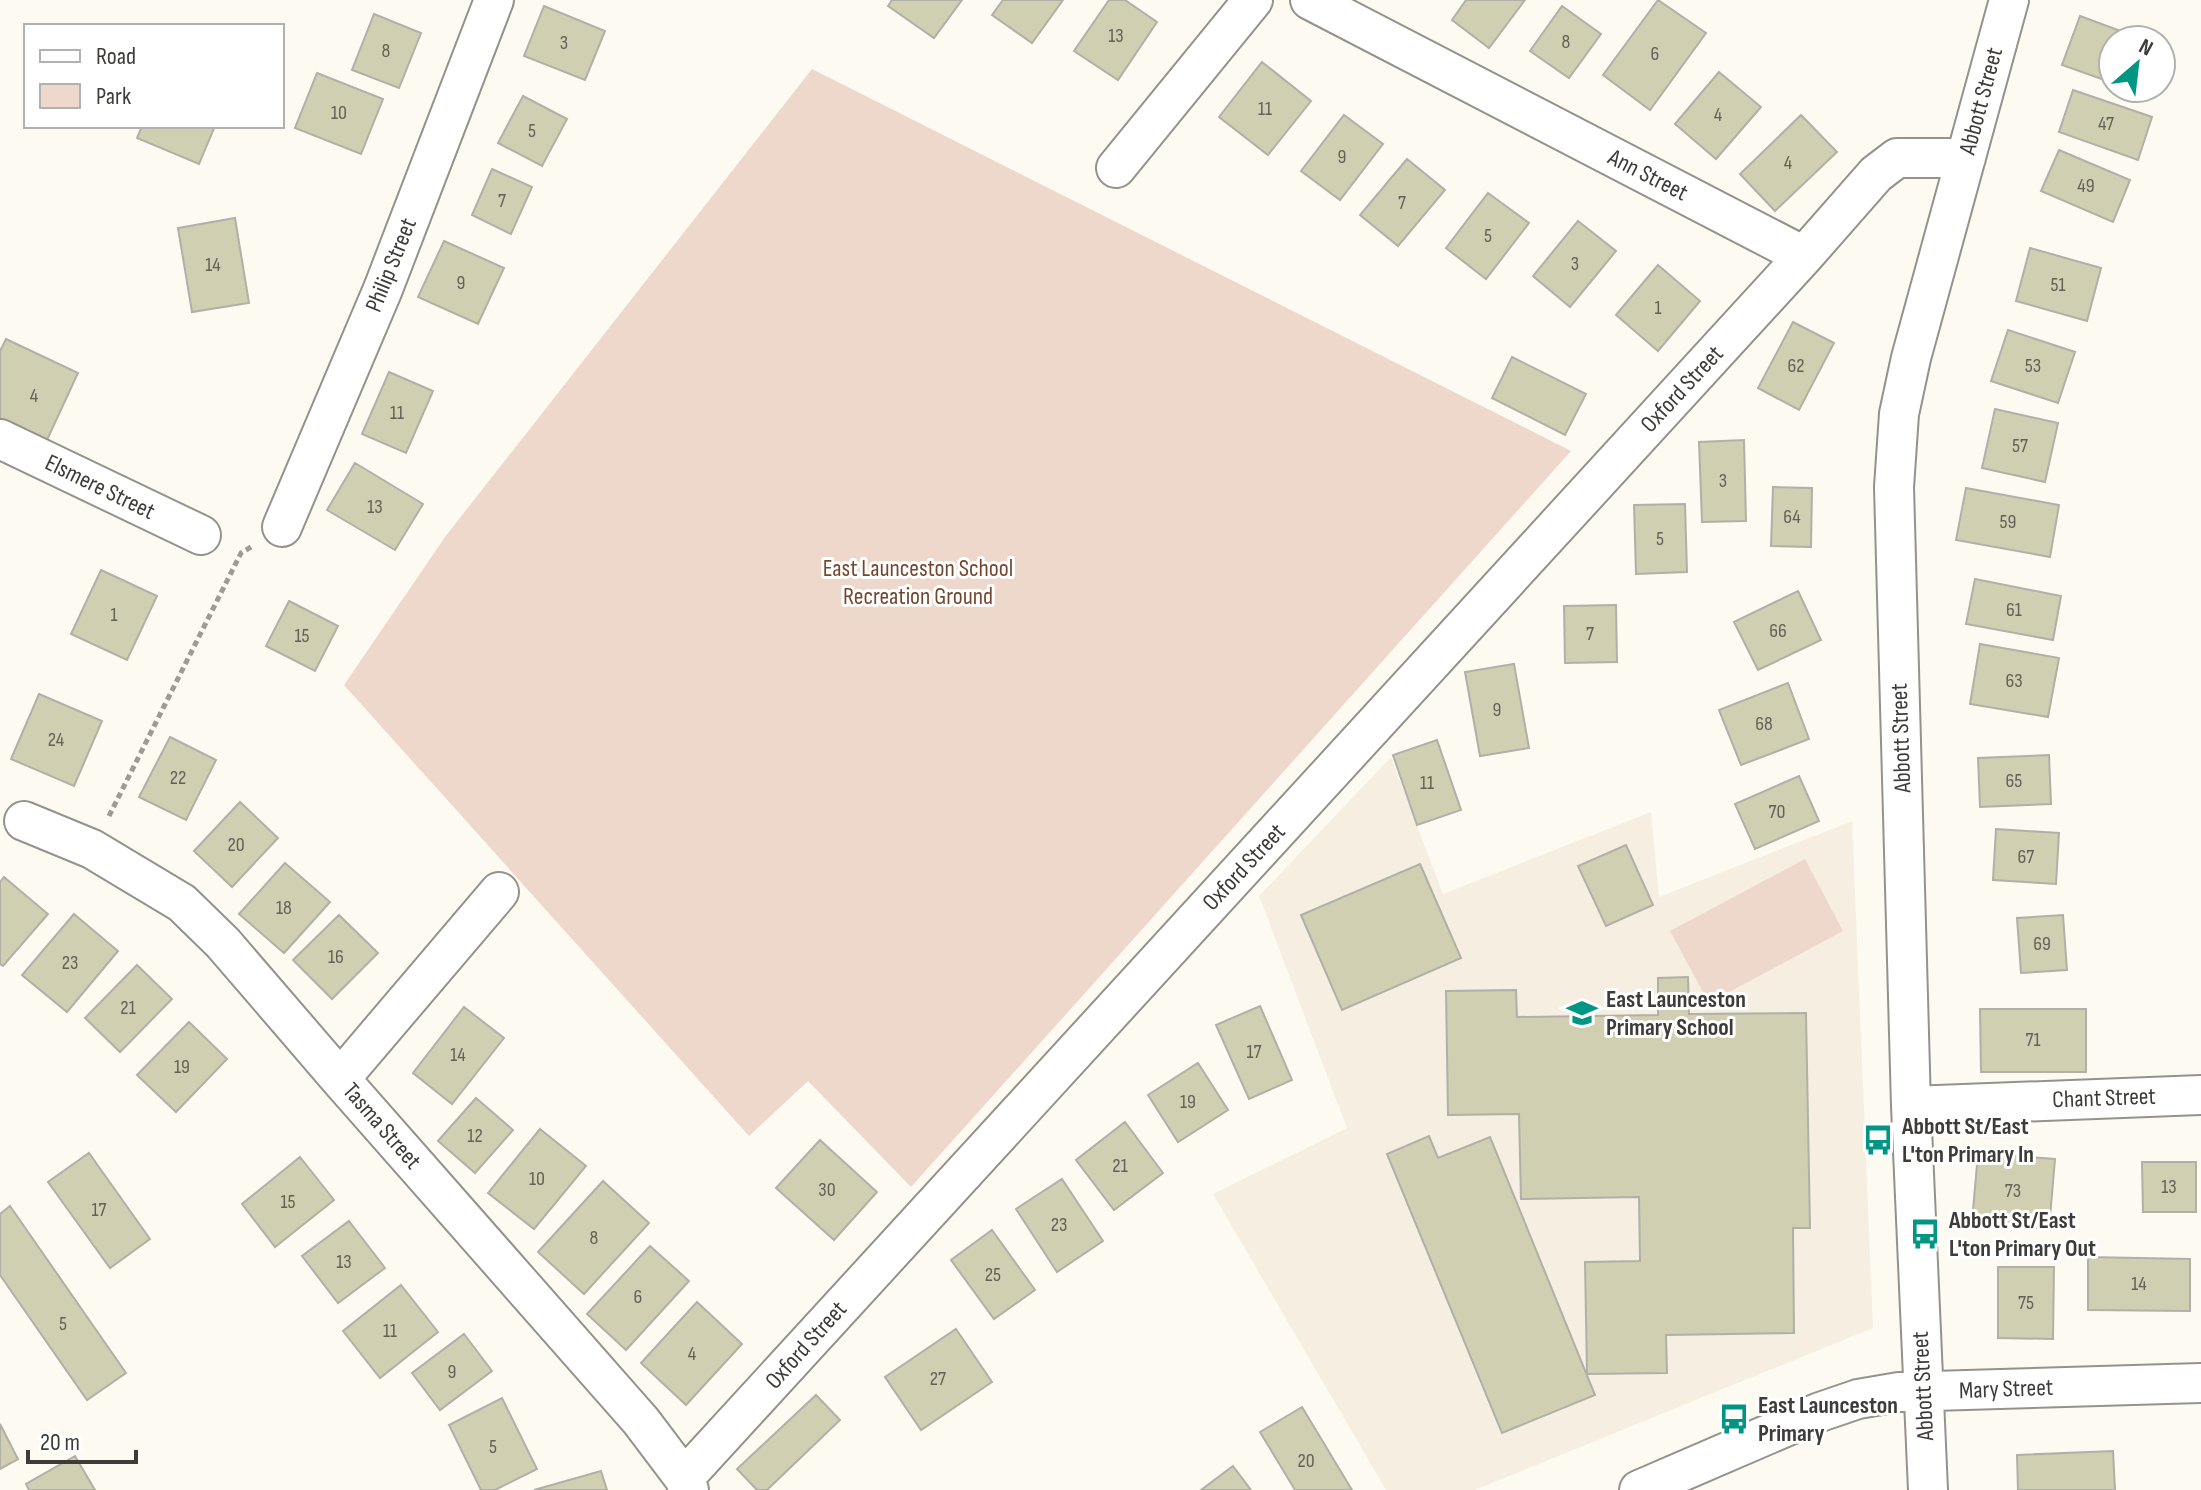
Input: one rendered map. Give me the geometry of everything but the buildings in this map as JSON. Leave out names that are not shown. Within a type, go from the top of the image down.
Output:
[{"type":"street","name":"Philip Street","points":[[282,527],[383,289],[494,0]]},
{"type":"street","points":[[1116,168],[1253,0]]},
{"type":"street","name":"Ann Street","points":[[1310,0],[1804,256]]},
{"type":"street","name":"Abbott Street","points":[[1928,1490],[1911,1106],[1894,487],[1899,414],[1911,358],[2009,0]]},
{"type":"street","points":[[1804,256],[1876,174],[1897,158],[1966,158]]},
{"type":"street","name":"Oxford Street","points":[[687,1484],[1804,256]]},
{"type":"street","name":"Elsmere Street","points":[[0,439],[201,535]]},
{"type":"street","name":"Tasma Street","points":[[24,821],[92,849],[182,903],[223,943],[641,1421],[687,1484]]},
{"type":"street","points":[[340,1079],[499,892]]},
{"type":"street","name":"Chant Street","points":[[1911,1106],[2201,1095]]},
{"type":"street","name":"Mary Street","points":[[1639,1490],[1820,1412],[1858,1399],[1899,1392],[2201,1383]]},
{"type":"path","points":[[92,849],[241,553],[282,527]]},
{"type":"shaded area","name":"East Launceston Primary School","points":[[1391,757],[1443,894],[1651,812],[1659,897],[1852,821],[1873,1328],[1475,1490],[1386,1490],[1213,1194],[1347,1128],[1259,896]]},
{"type":"green space","name":"East Launceston School Recreation Ground","points":[[812,69],[1571,451],[911,1187],[808,1081],[749,1136],[344,685],[445,537]]},
{"type":"green space","points":[[1805,859],[1843,931],[1709,1003],[1670,931]]},
{"type":"place","name":"East Launceston Primary School","points":[[1582,1013]]},
{"type":"place","name":"Abbott St/East L'ton Primary In","points":[[1878,1140]]},
{"type":"place","name":"Abbott St/East L'ton Primary Out","points":[[1925,1234]]},
{"type":"place","name":"East Launceston Primary","points":[[1734,1419]]}]
